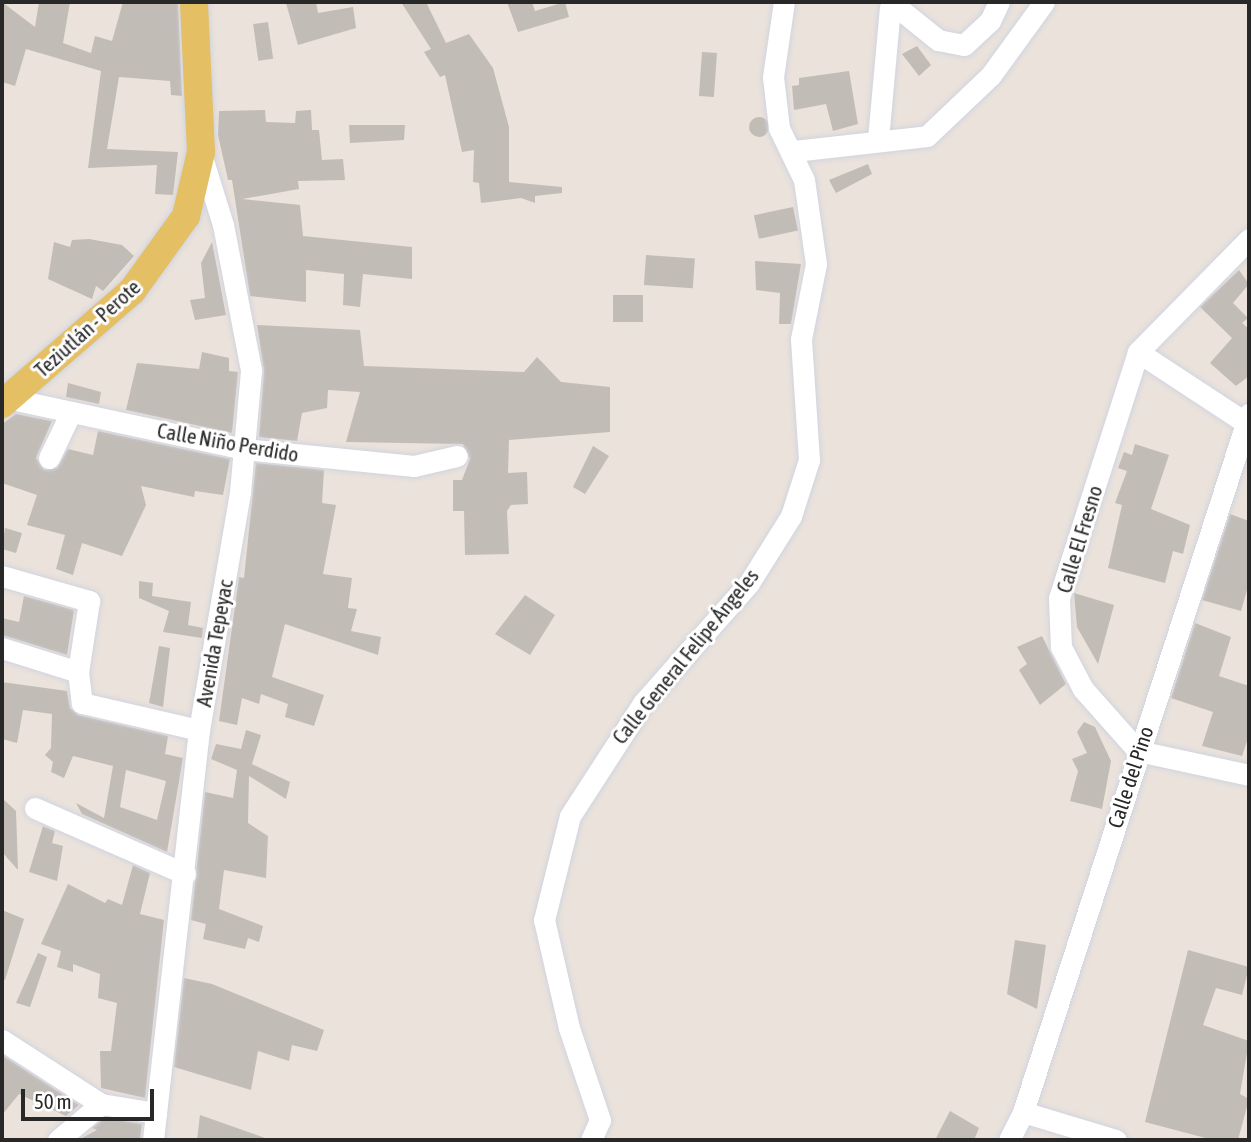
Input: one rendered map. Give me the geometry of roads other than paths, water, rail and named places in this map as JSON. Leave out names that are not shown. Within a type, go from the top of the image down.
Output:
[{"type":"main road","name":"Teziutlán - Perote","points":[[4,400],[132,291],[169,246],[186,216],[201,152],[194,2]]},
{"type":"street","name":"Calle General Felipe Ángeles","points":[[591,1140],[600,1120],[569,1028],[544,920],[570,816],[643,703],[749,583],[791,516],[809,460],[801,339],[816,264],[804,180],[794,151],[779,128],[773,77],[785,2]]},
{"type":"street","points":[[878,139],[890,8],[937,40],[964,46],[990,21],[999,2]]},
{"type":"street","points":[[794,151],[927,135],[991,75],[1044,2]]},
{"type":"street","name":"Avenida Tepeyac","points":[[153,1140],[199,730],[244,449],[251,370],[223,225],[201,152]]},
{"type":"street","name":"Calle El Fresno","points":[[1138,751],[1083,689],[1061,647],[1059,598],[1138,352],[1249,239]]},
{"type":"street","points":[[1138,352],[1247,420]]},
{"type":"street","name":"Calle Niño Perdido","points":[[4,400],[244,449],[414,466],[457,456]]},
{"type":"street","points":[[49,458],[72,412]]},
{"type":"street","name":"Calle del Pino","points":[[1009,1140],[1023,1112],[1247,420]]},
{"type":"street","points":[[2,576],[89,601],[78,672],[82,703],[199,730]]},
{"type":"street","points":[[2,648],[78,672]]},
{"type":"street","points":[[1138,751],[1249,774]]},
{"type":"street","points":[[35,808],[184,874]]},
{"type":"street","points":[[2,1040],[101,1104],[156,1113]]},
{"type":"street","points":[[58,1140],[101,1104]]},
{"type":"street","points":[[1023,1112],[1116,1140]]}]
